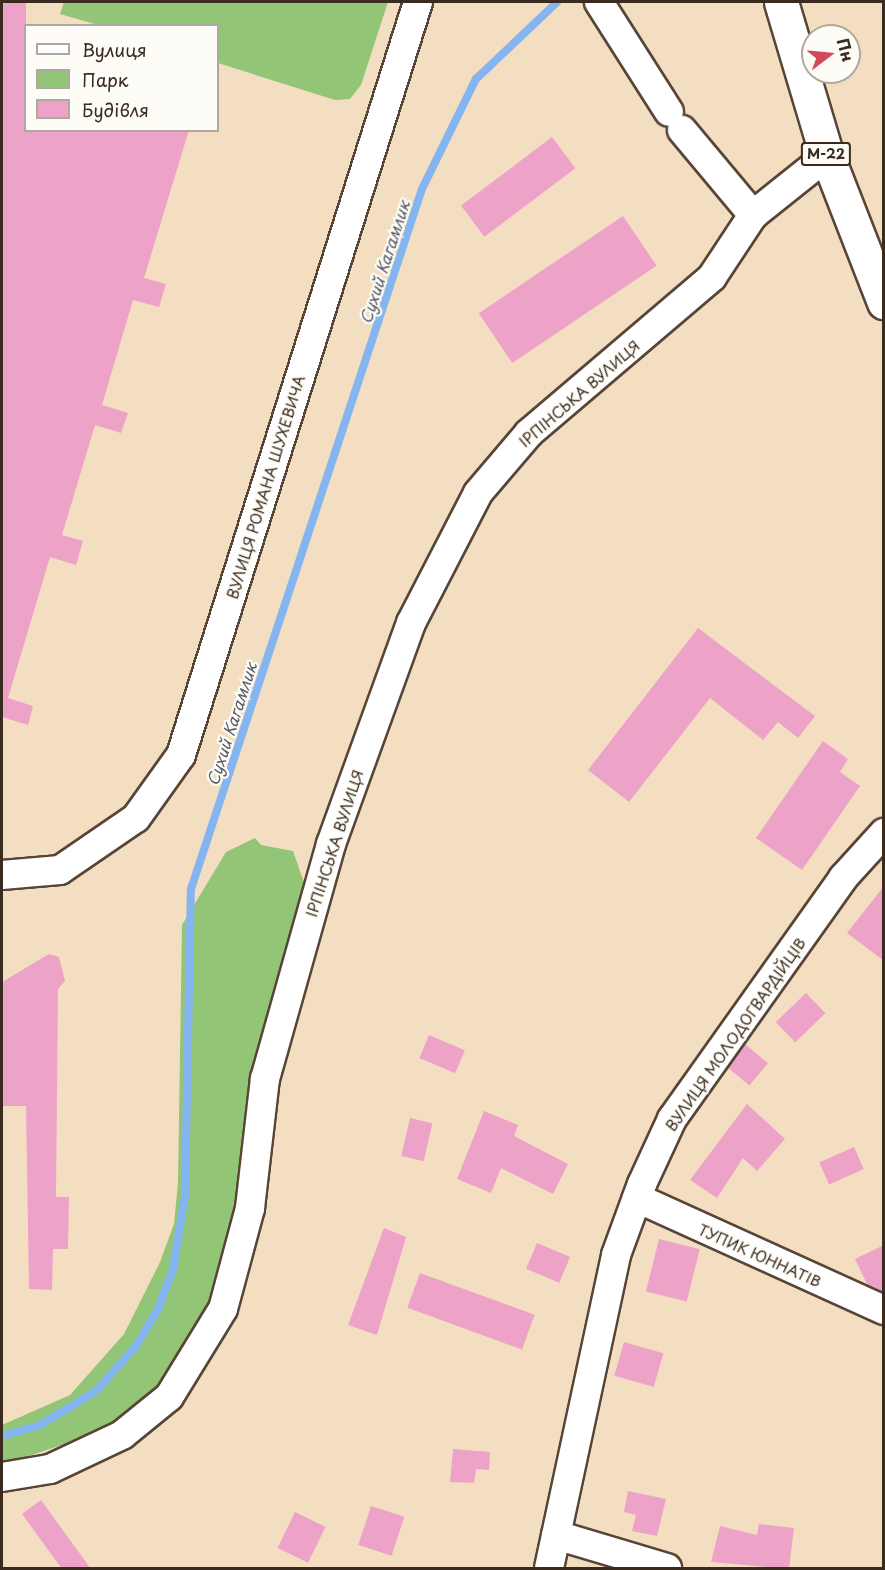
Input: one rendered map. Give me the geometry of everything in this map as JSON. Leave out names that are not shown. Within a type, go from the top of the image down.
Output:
[{"type":"highway","name":"М-22","points":[[781,2],[827,156],[881,290]]},
{"type":"street","name":"ВУЛИЦЯ РОМАНА ШУХЕВИЧА","points":[[2,875],[60,870],[136,818],[181,755],[417,2]]},
{"type":"street","points":[[599,2],[676,121],[753,215]]},
{"type":"street","name":"ІРПІНСЬКА ВУЛИЦЯ","points":[[2,1477],[50,1470],[122,1435],[169,1397],[223,1309],[250,1208],[265,1079],[331,844],[411,624],[478,493],[529,433],[712,277],[753,215],[827,156]]},
{"type":"street","name":"ВУЛИЦЯ МОЛОДОГВАРДІЙЦІВ","points":[[549,1569],[616,1255],[637,1198],[672,1119],[843,878],[884,833]]},
{"type":"street","name":"ТУПИК ЮННАТІВ","points":[[637,1198],[884,1310]]},
{"type":"street","points":[[556,1535],[667,1569]]},
{"type":"green space","points":[[64,2],[388,2],[361,85],[350,99],[335,100],[219,63],[219,24],[95,24],[60,14]]},
{"type":"green space","points":[[255,838],[261,845],[293,851],[309,897],[214,1301],[159,1392],[115,1427],[2,1465],[2,1425],[70,1395],[124,1334],[160,1262],[174,1224],[178,1183],[182,925],[226,852]]},
{"type":"building","points":[[2,2],[26,2],[24,132],[188,132],[144,278],[166,284],[159,307],[133,300],[102,405],[128,413],[121,433],[95,425],[62,535],[83,541],[76,565],[50,557],[8,698],[33,706],[28,725],[2,717]]},
{"type":"building","points":[[552,137],[575,168],[484,237],[461,206]]},
{"type":"building","points":[[623,216],[657,266],[512,363],[479,313]]},
{"type":"building","points":[[698,628],[815,716],[798,738],[778,722],[763,740],[710,698],[629,802],[588,770]]},
{"type":"building","points":[[823,741],[848,759],[840,772],[860,786],[802,870],[756,838]]},
{"type":"building","points":[[884,886],[884,961],[847,933]]},
{"type":"building","points":[[49,954],[59,957],[65,981],[58,989],[56,1197],[69,1197],[68,1249],[53,1249],[52,1290],[29,1289],[26,1106],[2,1106],[2,982]]},
{"type":"building","points":[[806,993],[825,1013],[795,1042],[776,1022]]},
{"type":"building","points":[[429,1035],[465,1050],[455,1073],[419,1058]]},
{"type":"building","points":[[745,1044],[768,1063],[749,1085],[726,1066]]},
{"type":"building","points":[[747,1104],[785,1139],[757,1171],[743,1158],[717,1198],[690,1180]]},
{"type":"building","points":[[484,1111],[518,1125],[514,1136],[568,1164],[553,1194],[501,1168],[491,1193],[457,1179]]},
{"type":"building","points":[[410,1118],[432,1123],[424,1161],[401,1156]]},
{"type":"building","points":[[854,1147],[864,1169],[829,1184],[819,1162]]},
{"type":"building","points":[[384,1228],[406,1237],[377,1335],[348,1325]]},
{"type":"building","points":[[659,1239],[700,1249],[687,1302],[646,1291]]},
{"type":"building","points":[[537,1243],[570,1257],[559,1283],[526,1269]]},
{"type":"building","points":[[884,1245],[884,1292],[867,1284],[855,1259]]},
{"type":"building","points":[[420,1273],[535,1315],[522,1349],[407,1308]]},
{"type":"building","points":[[624,1342],[663,1353],[654,1387],[614,1376]]},
{"type":"building","points":[[453,1449],[490,1452],[489,1470],[476,1469],[474,1483],[450,1482]]},
{"type":"building","points":[[628,1491],[666,1499],[657,1536],[632,1531],[636,1515],[624,1512]]},
{"type":"building","points":[[41,1500],[91,1569],[62,1569],[22,1514]]},
{"type":"building","points":[[371,1506],[404,1517],[392,1556],[358,1545]]},
{"type":"building","points":[[295,1512],[326,1527],[308,1563],[277,1548]]},
{"type":"building","points":[[759,1524],[794,1528],[789,1569],[711,1562],[720,1526],[757,1535]]},
{"type":"waterway","name":"Сухий Кагамлик","points":[[2,1436],[40,1425],[96,1391],[136,1346],[158,1309],[173,1269],[185,1196],[191,889],[422,189],[476,79],[557,2]]}]
